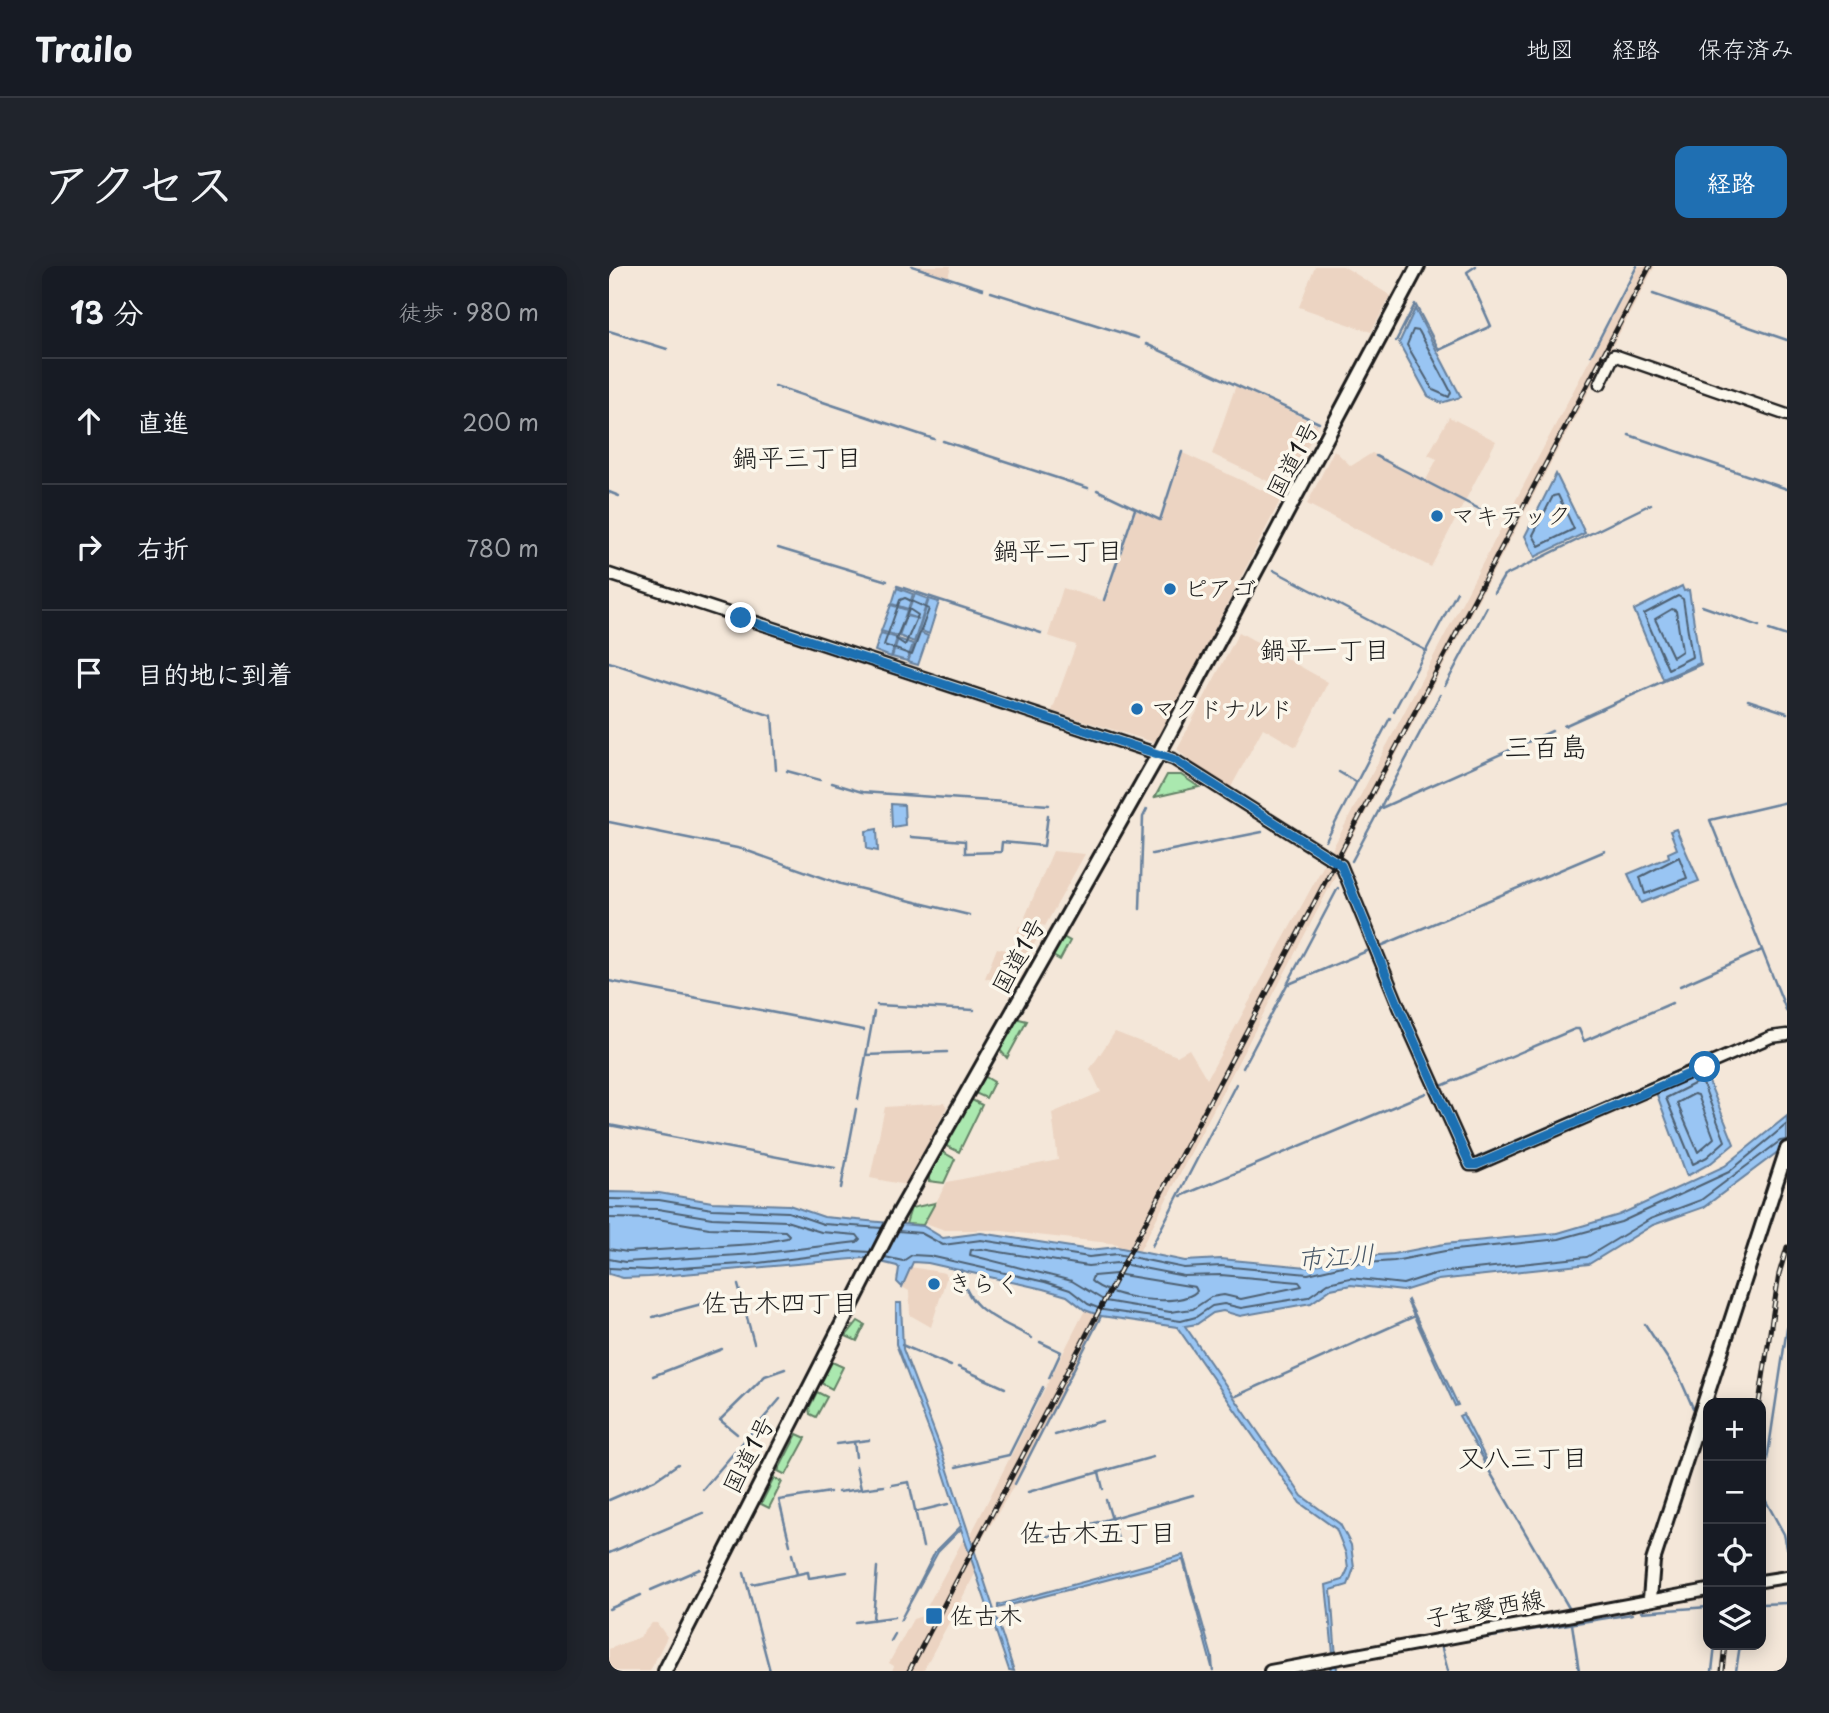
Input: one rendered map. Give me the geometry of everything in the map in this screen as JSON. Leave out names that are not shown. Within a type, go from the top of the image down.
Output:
[{"type":"main road","name":"国道1号","points":[[665,1671],[871,1264],[1158,755],[1418,266]]},
{"type":"main road","points":[[1650,1600],[1653,1561],[1787,1149]]},
{"type":"main road","points":[[1766,1580],[1787,1577]]},
{"type":"main road","name":"子宝愛西線","points":[[1271,1671],[1703,1591]]},
{"type":"street","points":[[1600,384],[1614,355],[1787,415]]},
{"type":"street","points":[[609,574],[1173,759],[1344,868],[1400,1009],[1470,1165],[1476,1165],[1771,1037],[1787,1035]]},
{"type":"shaded area","points":[[916,266],[951,266],[948,277]]},
{"type":"shaded area","points":[[1315,266],[1343,266],[1391,296],[1371,332],[1299,307]]},
{"type":"shaded area","points":[[1639,266],[1655,266],[1340,861],[1338,871],[1139,1252],[1117,1247],[1118,1244],[993,1230],[945,1230],[925,1223],[947,1182],[1058,1160],[1052,1113],[1101,1092],[1090,1069],[1115,1032],[1177,1056],[1189,1049],[1207,1079],[1326,861]]},
{"type":"shaded area","points":[[1236,385],[1318,425],[1286,490],[1212,454]]},
{"type":"shaded area","points":[[1449,417],[1496,441],[1431,567],[1307,504],[1334,450],[1351,466],[1372,453],[1426,480],[1437,459],[1428,455]]},
{"type":"shaded area","points":[[1183,453],[1281,499],[1159,738],[1153,742],[1052,711],[1076,645],[1048,636],[1063,588],[1105,601],[1136,510],[1161,521]]},
{"type":"shaded area","points":[[1239,632],[1328,682],[1296,747],[1263,728],[1230,789],[1199,770],[1177,749]]},
{"type":"shaded area","points":[[1053,851],[1085,854],[1045,926],[1028,921],[1025,917]]},
{"type":"shaded area","points":[[1019,926],[1042,931],[1016,975],[1003,982],[985,978],[997,948],[1012,951]]},
{"type":"shaded area","points":[[944,1103],[947,1107],[906,1185],[870,1178],[885,1107]]},
{"type":"shaded area","points":[[911,1267],[945,1273],[947,1276],[931,1327],[910,1315],[909,1291],[902,1287]]},
{"type":"shaded area","points":[[1085,1310],[1101,1316],[1015,1484],[974,1553],[969,1538]]},
{"type":"shaded area","points":[[964,1538],[976,1572],[923,1671],[892,1671],[894,1666],[889,1663],[913,1619],[922,1616]]},
{"type":"shaded area","points":[[652,1623],[657,1623],[667,1637],[650,1671],[609,1671],[609,1649],[640,1637]]},
{"type":"green space","points":[[1167,775],[1181,775],[1199,787],[1155,797]]},
{"type":"green space","points":[[1063,937],[1070,941],[1060,960],[1051,955]]},
{"type":"green space","points":[[1015,1018],[1027,1021],[1007,1058],[999,1049]]},
{"type":"green space","points":[[984,1076],[994,1082],[986,1098],[975,1093]]},
{"type":"green space","points":[[970,1099],[982,1105],[959,1152],[945,1145]]},
{"type":"green space","points":[[941,1151],[955,1159],[944,1183],[929,1181],[929,1173]]},
{"type":"green space","points":[[935,1203],[923,1225],[906,1224],[911,1208]]},
{"type":"green space","points":[[858,1321],[865,1325],[857,1341],[846,1336]]},
{"type":"green space","points":[[832,1362],[843,1367],[832,1389],[821,1383]]},
{"type":"green space","points":[[817,1392],[827,1397],[816,1417],[810,1414],[809,1408]]},
{"type":"green space","points":[[797,1434],[806,1438],[786,1475],[778,1471]]},
{"type":"green space","points":[[774,1478],[782,1482],[769,1508],[761,1504]]},
{"type":"water","points":[[1415,309],[1461,397],[1441,403],[1428,396],[1399,343]]},
{"type":"water","points":[[1556,474],[1585,533],[1535,557],[1525,536]]},
{"type":"water","points":[[1682,586],[1684,591],[1689,590],[1700,663],[1663,679],[1634,610]]},
{"type":"water","points":[[897,588],[913,594],[908,609],[892,604]]},
{"type":"water","points":[[915,594],[928,599],[914,642],[899,636],[906,616],[919,619],[907,615]]},
{"type":"water","points":[[929,599],[939,602],[929,634],[919,630]]},
{"type":"water","points":[[891,605],[907,610],[898,636],[881,631]]},
{"type":"water","points":[[919,632],[928,636],[918,665],[908,662]]},
{"type":"water","points":[[881,633],[897,638],[891,657],[875,651]]},
{"type":"water","points":[[898,639],[913,644],[907,661],[892,657]]},
{"type":"water","points":[[891,804],[904,805],[905,825],[892,827]]},
{"type":"water","points":[[877,829],[878,851],[867,849],[866,831]]},
{"type":"water","points":[[1676,829],[1699,881],[1641,903],[1628,874],[1669,857],[1668,853],[1677,849],[1670,831]]},
{"type":"water","points":[[1705,1072],[1734,1144],[1711,1163],[1687,1176],[1656,1092]]},
{"type":"water","points":[[1787,1116],[1787,1145],[1704,1207],[1653,1225],[1589,1264],[1438,1280],[1403,1291],[1351,1285],[1331,1289],[1311,1303],[1240,1316],[1223,1311],[1213,1313],[1197,1324],[1185,1326],[1302,1496],[1340,1524],[1351,1545],[1354,1568],[1348,1585],[1331,1590],[1337,1671],[1330,1671],[1333,1653],[1326,1585],[1343,1580],[1348,1569],[1346,1554],[1336,1529],[1300,1503],[1177,1327],[1101,1316],[1085,1310],[1067,1296],[928,1263],[913,1262],[902,1287],[897,1282],[897,1266],[864,1258],[649,1277],[623,1278],[609,1274],[609,1192],[659,1193],[712,1202],[789,1205],[824,1217],[923,1226],[943,1238],[981,1233],[1090,1250],[1117,1247],[1185,1261],[1221,1259],[1307,1267],[1350,1257],[1393,1254],[1444,1244],[1558,1233],[1619,1215],[1725,1166]]},
{"type":"water","points":[[1408,1300],[1458,1405],[1455,1406]]},
{"type":"water","points":[[896,1303],[901,1303],[903,1349],[940,1446],[1014,1671],[1009,1670],[961,1529],[938,1552],[900,1621],[935,1552],[961,1526],[935,1446],[896,1344]]},
{"type":"water","points":[[1463,1414],[1486,1459],[1484,1460],[1459,1416]]},
{"type":"water","points":[[1183,1555],[1212,1657],[1213,1671],[1183,1560],[998,1608],[998,1605]]},
{"type":"waterway","points":[[912,266],[983,289]]},
{"type":"waterway","points":[[1396,341],[1415,304],[1439,350],[1491,326],[1467,272],[1476,266]]},
{"type":"waterway","points":[[1591,355],[1637,266]]},
{"type":"waterway","points":[[991,292],[1138,338]]},
{"type":"waterway","points":[[1653,294],[1787,340]]},
{"type":"waterway","points":[[609,331],[667,349]]},
{"type":"waterway","points":[[1146,344],[1319,423]]},
{"type":"waterway","points":[[775,386],[934,439]]},
{"type":"waterway","points":[[1629,435],[1787,489]]},
{"type":"waterway","points":[[943,441],[1088,488]]},
{"type":"waterway","points":[[1097,490],[1160,520],[1182,452]]},
{"type":"waterway","points":[[1376,456],[1497,518]]},
{"type":"waterway","points":[[609,492],[619,496]]},
{"type":"waterway","points":[[1494,593],[1504,576],[1651,504]]},
{"type":"waterway","points":[[1104,600],[1135,509]]},
{"type":"waterway","points":[[778,548],[887,581]]},
{"type":"waterway","points":[[1273,570],[1427,651]]},
{"type":"waterway","points":[[897,586],[1041,633]]},
{"type":"waterway","points":[[1394,711],[1457,592]]},
{"type":"waterway","points":[[1702,606],[1759,626]]},
{"type":"waterway","points":[[1445,686],[1487,607]]},
{"type":"waterway","points":[[1769,630],[1787,636]]},
{"type":"waterway","points":[[609,662],[772,716],[776,770]]},
{"type":"waterway","points":[[1564,726],[1701,664]]},
{"type":"waterway","points":[[1352,861],[1440,695]]},
{"type":"waterway","points":[[1748,700],[1787,713]]},
{"type":"waterway","points":[[1326,841],[1390,718]]},
{"type":"waterway","points":[[1379,809],[1552,731]]},
{"type":"waterway","points":[[787,771],[820,780]]},
{"type":"waterway","points":[[1339,772],[1356,782]]},
{"type":"waterway","points":[[832,783],[862,792],[1049,805]]},
{"type":"waterway","points":[[1787,802],[1710,820],[1787,1012]]},
{"type":"waterway","points":[[1140,909],[1143,817],[1147,809]]},
{"type":"waterway","points":[[911,837],[965,841],[965,853],[1001,852],[1002,842],[1044,846],[1048,815]]},
{"type":"waterway","points":[[609,822],[742,849],[841,884],[969,915]]},
{"type":"waterway","points":[[1152,854],[1262,832]]},
{"type":"waterway","points":[[1383,945],[1605,851]]},
{"type":"waterway","points":[[1243,1068],[1338,888]]},
{"type":"waterway","points":[[1680,986],[1762,950]]},
{"type":"waterway","points":[[1289,984],[1367,951]]},
{"type":"waterway","points":[[609,981],[864,1030]]},
{"type":"waterway","points":[[1439,1087],[1575,1029],[1579,1029],[1584,1041],[1672,1003]]},
{"type":"waterway","points":[[877,1005],[974,1010]]},
{"type":"waterway","points":[[858,1099],[874,1012]]},
{"type":"waterway","points":[[866,1055],[947,1052]]},
{"type":"waterway","points":[[1478,1157],[1698,1062]]},
{"type":"waterway","points":[[1152,1246],[1236,1084]]},
{"type":"waterway","points":[[1181,1196],[1426,1093]]},
{"type":"waterway","points":[[841,1188],[856,1109]]},
{"type":"waterway","points":[[609,1125],[835,1168]]},
{"type":"waterway","points":[[961,1270],[964,1284],[977,1305],[996,1319],[1032,1338]]},
{"type":"waterway","points":[[738,1285],[754,1343]]},
{"type":"waterway","points":[[653,1317],[709,1302]]},
{"type":"waterway","points":[[1015,1484],[1101,1316]]},
{"type":"waterway","points":[[1236,1396],[1415,1316]]},
{"type":"waterway","points":[[1645,1324],[1679,1376],[1693,1408]]},
{"type":"waterway","points":[[1766,1467],[1787,1328]]},
{"type":"waterway","points":[[1040,1342],[1061,1352],[1049,1378]]},
{"type":"waterway","points":[[902,1345],[951,1366]]},
{"type":"waterway","points":[[653,1376],[722,1349]]},
{"type":"waterway","points":[[958,1367],[1005,1388]]},
{"type":"waterway","points":[[737,1434],[720,1420],[765,1376],[785,1369]]},
{"type":"waterway","points":[[956,1467],[1009,1455],[1043,1387]]},
{"type":"waterway","points":[[703,1489],[780,1399]]},
{"type":"waterway","points":[[1055,1435],[1102,1421]]},
{"type":"waterway","points":[[836,1444],[869,1440]]},
{"type":"waterway","points":[[854,1442],[856,1457]]},
{"type":"waterway","points":[[1028,1492],[1153,1457]]},
{"type":"waterway","points":[[1483,1460],[1569,1608]]},
{"type":"waterway","points":[[609,1500],[655,1480],[678,1464]]},
{"type":"waterway","points":[[856,1466],[861,1489]]},
{"type":"waterway","points":[[1099,1472],[1103,1489]]},
{"type":"waterway","points":[[892,1485],[909,1482],[923,1547]]},
{"type":"waterway","points":[[838,1492],[884,1486]]},
{"type":"waterway","points":[[790,1545],[779,1500],[830,1492]]},
{"type":"waterway","points":[[1042,1538],[1193,1495]]},
{"type":"waterway","points":[[1106,1500],[1118,1539]]},
{"type":"waterway","points":[[1766,1501],[1784,1534],[1787,1548]]},
{"type":"waterway","points":[[915,1512],[948,1504]]},
{"type":"waterway","points":[[609,1553],[703,1513]]},
{"type":"waterway","points":[[792,1554],[797,1574]]},
{"type":"waterway","points":[[873,1620],[877,1567]]},
{"type":"waterway","points":[[651,1590],[700,1569]]},
{"type":"waterway","points":[[752,1584],[808,1572],[809,1578],[847,1572]]},
{"type":"waterway","points":[[744,1573],[770,1671]]},
{"type":"waterway","points":[[609,1609],[641,1595]]},
{"type":"waterway","points":[[1766,1604],[1787,1603]]},
{"type":"waterway","points":[[1641,1612],[1703,1607]]},
{"type":"waterway","points":[[1513,1633],[1632,1614]]},
{"type":"waterway","points":[[855,1622],[894,1617]]},
{"type":"waterway","points":[[1572,1624],[1579,1671]]},
{"type":"waterway","points":[[891,1641],[895,1634]]},
{"type":"waterway","points":[[1448,1671],[1441,1645],[1504,1635]]},
{"type":"waterway","points":[[1712,1671],[1714,1650]]},
{"type":"waterway","points":[[1736,1671],[1739,1650]]},
{"type":"railway","points":[[909,1671],[1650,266]]},
{"type":"railway","points":[[1760,1398],[1779,1274],[1787,1247]]},
{"type":"railway","points":[[1722,1671],[1724,1650]]},
{"type":"place","name":"マキテック","points":[[1437,516]]},
{"type":"place","name":"ピアゴ","points":[[1170,589]]},
{"type":"place","name":"マクドナルド","points":[[1137,709]]},
{"type":"place","name":"きらく","points":[[934,1284]]},
{"type":"place","name":"佐古木","points":[[934,1616]]},
{"type":"district","name":"鍋平三丁目","points":[[797,458]]},
{"type":"district","name":"鍋平二丁目","points":[[1058,551]]},
{"type":"district","name":"鍋平一丁目","points":[[1325,650]]},
{"type":"district","name":"三百島","points":[[1546,747]]},
{"type":"district","name":"佐古木四丁目","points":[[780,1303]]},
{"type":"district","name":"又八三丁目","points":[[1523,1458]]},
{"type":"district","name":"佐古木五丁目","points":[[1098,1533]]},
{"type":"route","points":[[741,618],[1173,759],[1322,856],[1341,865],[1400,1009],[1470,1165],[1476,1165],[1705,1067]]},
{"type":"water label","name":"市江川","points":[[1336,1257]]}]
